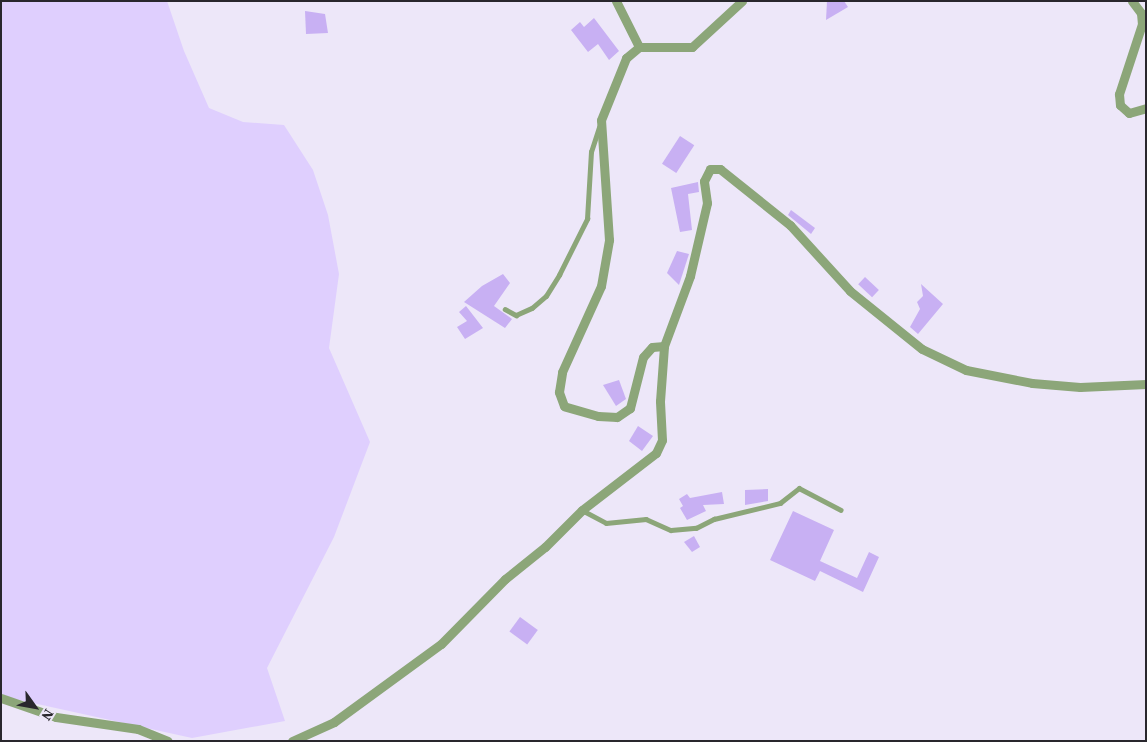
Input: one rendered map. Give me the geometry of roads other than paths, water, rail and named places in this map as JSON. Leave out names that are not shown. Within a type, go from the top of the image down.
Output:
[{"type":"street","points":[[616,1],[639,47]]},
{"type":"street","points":[[664,346],[652,347],[643,357],[630,408],[618,416],[598,416],[564,406],[559,392],[562,372],[601,286],[609,240],[601,120],[626,58],[639,47],[692,46],[742,1]]},
{"type":"street","points":[[1132,1],[1141,13],[1142,24],[1119,94],[1120,105],[1129,112],[1146,108]]},
{"type":"street","points":[[292,741],[334,722],[441,644],[505,579],[545,547],[582,510],[646,462],[662,440],[660,401],[664,346],[690,276],[707,203],[704,181],[710,169],[720,168],[790,225],[850,291],[922,349],[966,370],[1032,383],[1080,387],[1146,384]]},
{"type":"street","points":[[1,698],[56,716],[138,729],[168,741]]},
{"type":"lane","points":[[505,309],[516,315],[532,308],[546,296],[559,275],[587,219],[592,152],[601,120]]},
{"type":"lane","points":[[582,510],[606,522],[646,520],[671,530],[688,529],[714,519],[780,503],[798,488],[841,510]]}]
